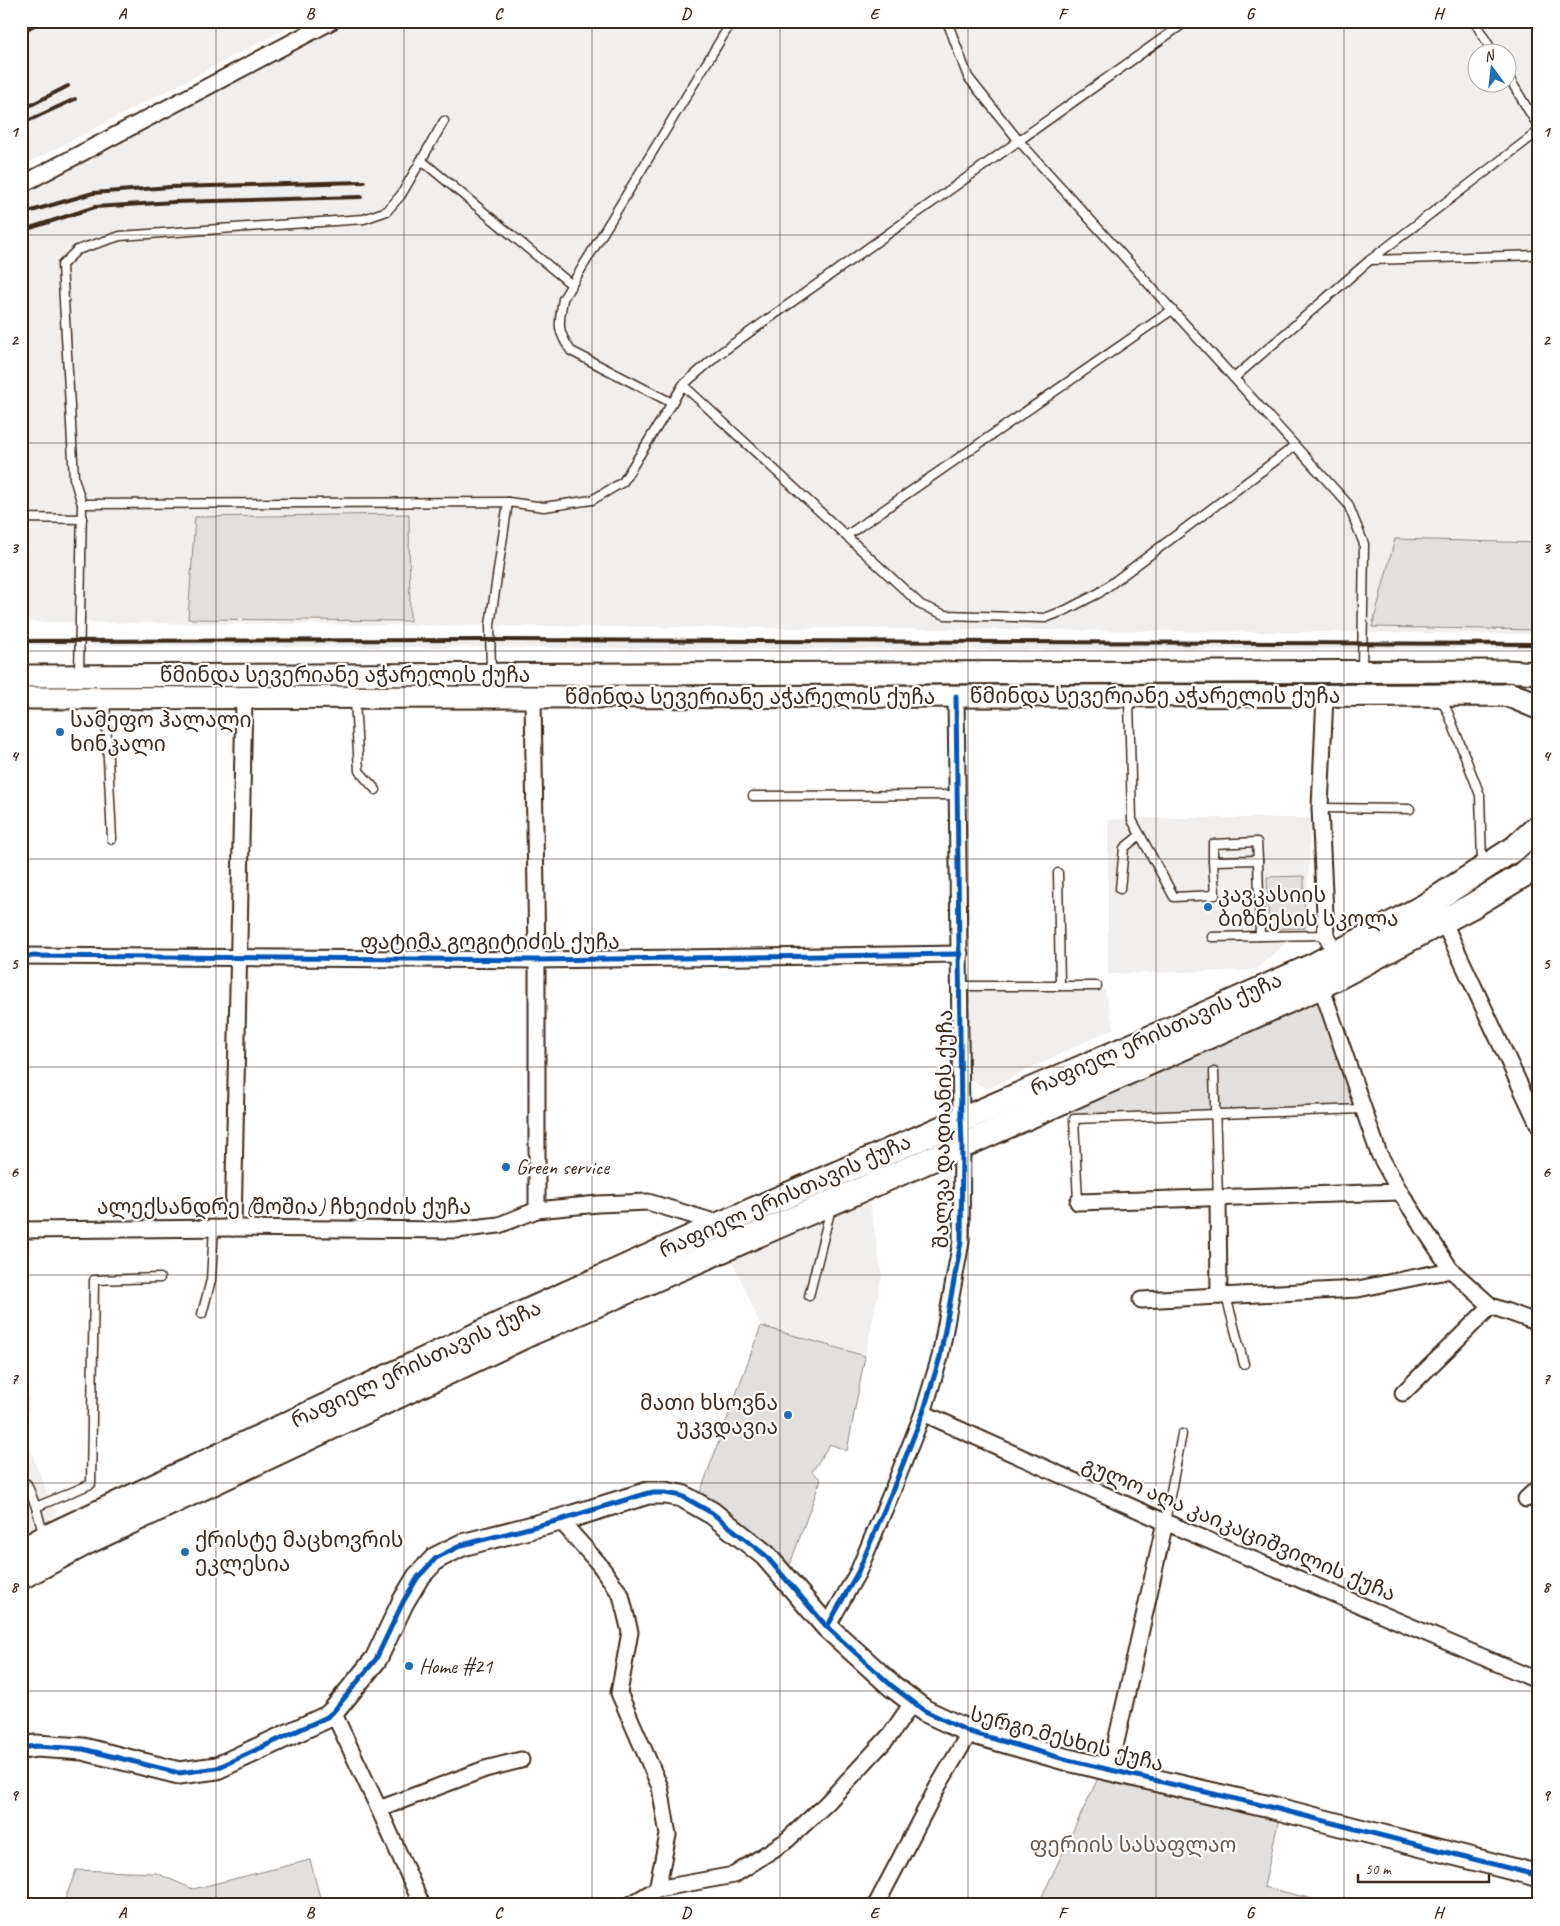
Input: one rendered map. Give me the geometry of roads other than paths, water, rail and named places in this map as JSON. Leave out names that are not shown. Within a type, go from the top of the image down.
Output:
[{"type":"main road","name":"წმინდა სევერიანე აჭარელის ქუჩა","points":[[21,676],[1362,671],[1506,671],[1539,673]]},
{"type":"main road","name":"წმინდა სევერიანე აჭარელის ქუჩა","points":[[21,698],[1510,696],[1539,703]]},
{"type":"main road","points":[[1510,696],[1539,707]]},
{"type":"main road","name":"რაფიელ ერისთავის ქუჩა","points":[[21,1552],[45,1538],[524,1312],[1313,966],[1330,944],[1424,906],[1515,848],[1539,826]]},
{"type":"main road","name":"რაფიელ ერისთავის ქუჩა","points":[[21,1577],[89,1541],[533,1332],[962,1146],[1321,986],[1470,907],[1522,875],[1539,861]]},
{"type":"main road","points":[[1470,907],[1539,882]]},
{"type":"main road","name":"სერგი მესხის ქუჩა","points":[[21,1748],[36,1746],[83,1749],[179,1773],[217,1768],[326,1717],[332,1712],[376,1659],[403,1602],[418,1577],[436,1558],[462,1545],[560,1520],[648,1493],[665,1493],[682,1496],[712,1513],[765,1555],[828,1627],[892,1686],[925,1711],[970,1732],[1068,1760],[1274,1808],[1539,1876]]},
{"type":"street","points":[[21,185],[332,21]]},
{"type":"street","name":"შალვა დადიანის ქუჩა","points":[[828,1627],[858,1572],[923,1413],[940,1357],[961,1242],[962,1146],[956,696]]},
{"type":"street","points":[[1325,696],[1320,808],[1330,944]]},
{"type":"street","points":[[533,697],[537,960],[537,1210]]},
{"type":"street","points":[[233,1228],[244,698]]},
{"type":"street","points":[[1443,921],[1539,1126]]},
{"type":"street","name":"ფატიმა გოგიტიძის ქუჩა","points":[[21,956],[537,960],[960,954]]},
{"type":"street","points":[[1321,986],[1379,1154],[1400,1192],[1452,1270],[1491,1306],[1539,1323]]},
{"type":"street","points":[[1078,1202],[1400,1192]]},
{"type":"street","points":[[1218,1198],[1222,1296]]},
{"type":"street","name":"ალექსანდრე (შოშია) ჩხეიძის ქუჩა","points":[[21,1230],[233,1228],[456,1230],[499,1225],[537,1210],[598,1204],[648,1202],[721,1224]]},
{"type":"street","points":[[1141,1300],[1358,1289],[1452,1270]]},
{"type":"street","points":[[1403,1393],[1491,1306]]},
{"type":"street","name":"გულო აღა კაიკაციშვილის ქუჩა","points":[[923,1413],[1165,1522],[1539,1681]]},
{"type":"street","points":[[1526,1499],[1539,1487]]},
{"type":"street","points":[[560,1520],[599,1564],[621,1595],[630,1632],[619,1693],[660,1787],[668,1835],[657,1889]]},
{"type":"street","points":[[1110,1769],[1165,1522]]},
{"type":"street","points":[[630,1905],[657,1889],[734,1875],[786,1840],[827,1803],[891,1734],[913,1702]]},
{"type":"street","points":[[332,1712],[379,1809],[422,1905]]},
{"type":"street","points":[[876,1905],[938,1786],[970,1732]]},
{"type":"street","points":[[379,1809],[485,1769],[521,1760]]},
{"type":"lane","points":[[672,403],[571,351],[560,336],[559,320],[563,299],[732,21]]},
{"type":"lane","points":[[946,21],[968,77],[1019,141],[1348,504],[1364,544],[1362,671]]},
{"type":"lane","points":[[82,504],[508,502],[544,507],[592,500],[623,482],[683,384],[719,354],[1187,21]]},
{"type":"lane","points":[[1474,21],[1487,42]]},
{"type":"lane","points":[[1234,378],[1370,260],[1539,129],[1517,92]]},
{"type":"lane","points":[[79,676],[82,504],[74,478],[62,265],[77,250],[120,236],[364,219],[388,211],[401,195],[444,121]]},
{"type":"lane","points":[[421,160],[572,284]]},
{"type":"lane","points":[[1370,260],[1539,255]]},
{"type":"lane","points":[[846,536],[1172,310]]},
{"type":"lane","points":[[683,384],[921,605],[945,615],[1045,618],[1066,610],[1099,593],[1295,446]]},
{"type":"lane","points":[[491,674],[490,625],[508,502]]},
{"type":"lane","points":[[21,518],[82,519]]},
{"type":"lane","points":[[1129,696],[1132,820],[1140,835],[1174,897],[1215,895],[1213,844],[1257,842],[1260,936]]},
{"type":"lane","points":[[1436,696],[1447,710],[1480,795],[1482,870]]},
{"type":"lane","points":[[105,698],[112,839]]},
{"type":"lane","points":[[355,698],[359,771],[376,790]]},
{"type":"lane","points":[[753,796],[958,795]]},
{"type":"lane","points":[[1320,808],[1410,809]]},
{"type":"lane","points":[[1120,889],[1124,848],[1140,835]]},
{"type":"lane","points":[[1213,861],[1258,860]]},
{"type":"lane","points":[[1058,873],[1060,986]]},
{"type":"lane","points":[[1212,937],[1260,936],[1330,944]]},
{"type":"lane","points":[[960,986],[1097,986]]},
{"type":"lane","points":[[1214,1072],[1218,1198]]},
{"type":"lane","points":[[1078,1202],[1074,1119],[1364,1109]]},
{"type":"lane","points":[[809,1296],[832,1203]]},
{"type":"lane","points":[[202,1314],[212,1280],[214,1228]]},
{"type":"lane","points":[[36,1506],[91,1484],[94,1280],[160,1278]]},
{"type":"lane","points":[[1222,1296],[1244,1364]]},
{"type":"lane","points":[[1165,1522],[1182,1434]]},
{"type":"lane","points":[[21,1481],[27,1484],[36,1506],[45,1538]]},
{"type":"railway","points":[[21,32],[42,21]]},
{"type":"railway","points":[[21,110],[68,86]]},
{"type":"railway","points":[[21,124],[75,99]]},
{"type":"railway","points":[[21,214],[93,193],[170,187],[364,182]]},
{"type":"railway","points":[[21,231],[95,207],[174,202],[361,197]]},
{"type":"railway","points":[[21,641],[491,640],[1539,644]]},
{"type":"place","name":"სამეფო ჰალალი ხინკალი","points":[[60,732]]},
{"type":"place","name":"კავკასიის ბიზნესის სკოლა","points":[[1208,907]]},
{"type":"place","name":"Green service","points":[[506,1167]]},
{"type":"place","name":"მათი ხსოვნა უკვდავია","points":[[788,1415]]},
{"type":"place","name":"ქრისტე მაცხოვრის ეკლესია","points":[[185,1552]]},
{"type":"place","name":"Home #21","points":[[409,1666]]},
{"type":"park label","name":"ფერიის სასაფლაო","points":[[1133,1845]]}]
